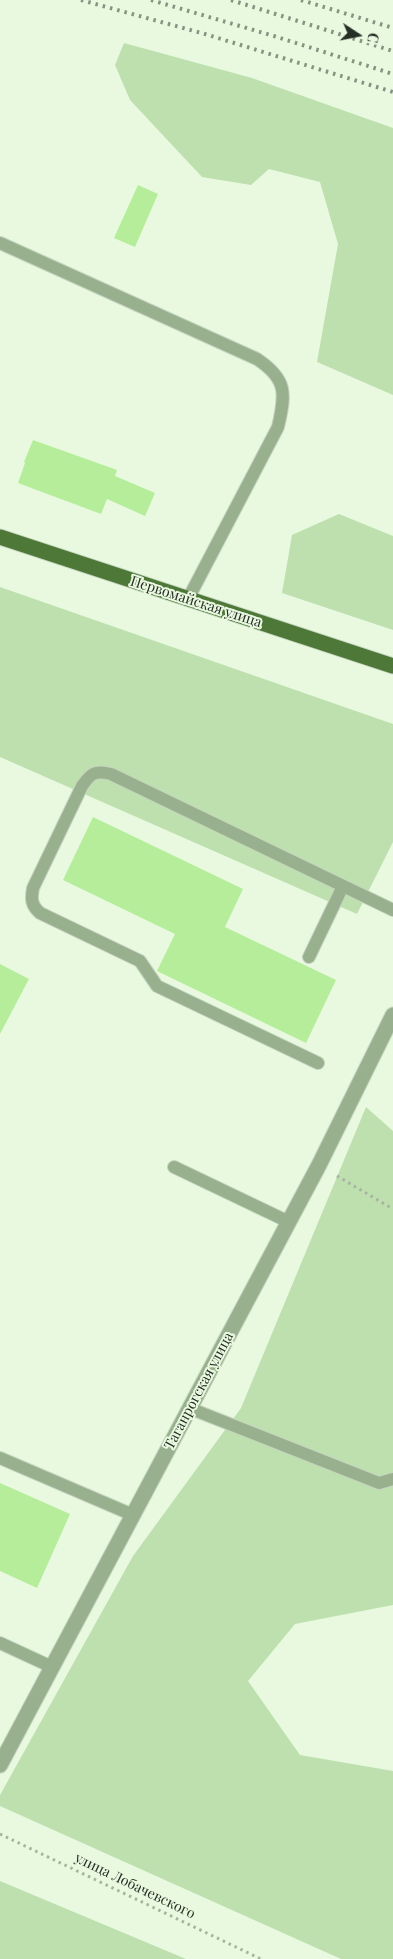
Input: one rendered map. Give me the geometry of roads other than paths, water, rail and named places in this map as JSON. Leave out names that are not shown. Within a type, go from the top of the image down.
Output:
[{"type":"main road","name":"Первомайская улица","points":[[0,538],[393,666]]},
{"type":"street","name":"Таганрогская улица","points":[[0,1765],[319,1165],[393,1015]]},
{"type":"lane","points":[[0,242],[257,358],[272,369],[281,384],[283,404],[278,427],[188,599]]},
{"type":"lane","points":[[318,1063],[157,986],[140,961],[40,913],[33,906],[31,896],[33,888],[82,786],[90,775],[102,772],[111,774],[393,910]]},
{"type":"lane","points":[[309,958],[343,886]]},
{"type":"lane","points":[[174,1167],[288,1222]]},
{"type":"lane","points":[[189,1408],[379,1483],[393,1478]]},
{"type":"lane","points":[[0,1458],[133,1515]]},
{"type":"lane","points":[[0,1643],[52,1667]]},
{"type":"railway","points":[[81,0],[205,34],[393,92]]},
{"type":"railway","points":[[151,0],[274,36],[393,74]]},
{"type":"railway","points":[[231,0],[393,51]]},
{"type":"railway","points":[[301,0],[393,28]]}]
